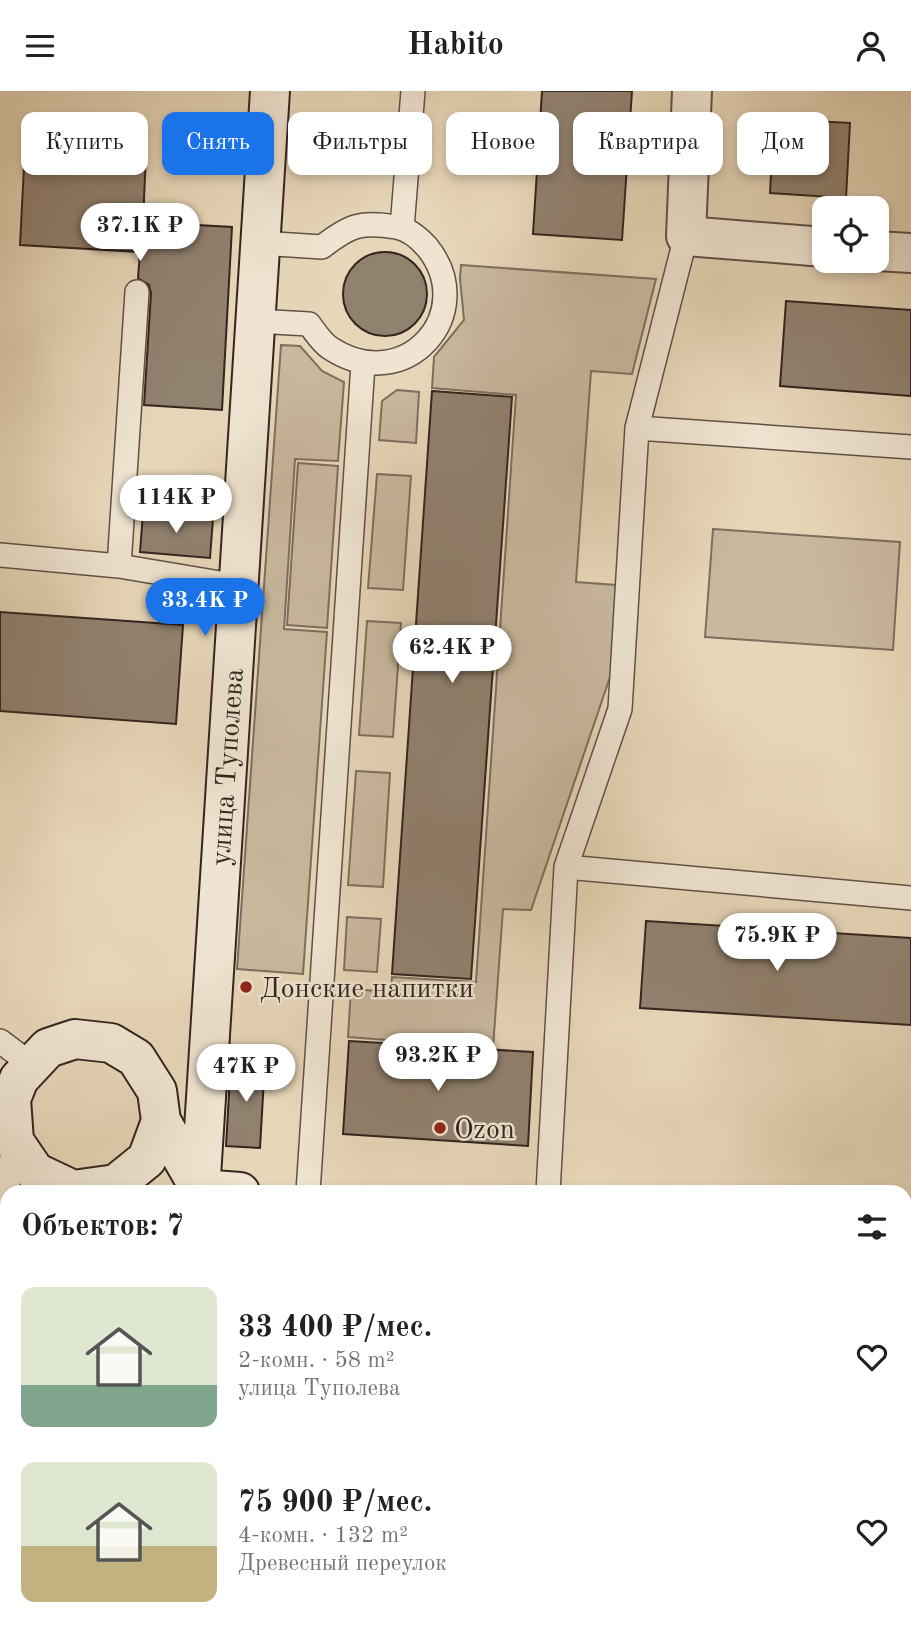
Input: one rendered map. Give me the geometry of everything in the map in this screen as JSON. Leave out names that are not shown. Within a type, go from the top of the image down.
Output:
[{"type":"street","name":"улица Туполева","points":[[200,1185],[270,91]]},
{"type":"street","points":[[692,91],[686,236],[812,246]]},
{"type":"street","points":[[889,252],[911,253]]},
{"type":"street","points":[[63,1185],[35,1172],[14,1141],[11,1099],[19,1079],[48,1048],[75,1039],[111,1043],[136,1058],[157,1091],[161,1121],[197,1185]]},
{"type":"street","points":[[109,1185],[116,1184],[147,1159],[161,1121]]},
{"type":"lane","points":[[402,228],[413,91]]},
{"type":"lane","points":[[255,321],[309,324],[329,347],[363,363],[386,364],[408,356],[431,337],[443,312],[445,283],[435,256],[421,239],[402,228],[371,223],[342,231],[322,247],[260,243]]},
{"type":"lane","points":[[548,1185],[566,867],[620,709],[637,428],[686,236]]},
{"type":"lane","points":[[119,566],[137,292]]},
{"type":"lane","points":[[308,1185],[363,363]]},
{"type":"lane","points":[[637,428],[911,447]]},
{"type":"lane","points":[[0,555],[119,566],[238,586]]},
{"type":"lane","points":[[566,867],[911,898]]},
{"type":"lane","points":[[0,1041],[32,1065]]},
{"type":"lane","points":[[7,1185],[14,1141]]},
{"type":"shaded area","points":[[461,265],[656,279],[632,374],[591,371],[576,582],[616,585],[611,674],[531,910],[503,909],[493,1048],[348,1037],[351,989],[391,992],[392,977],[476,982],[516,395],[432,388],[434,357],[464,320]]},
{"type":"shaded area","points":[[281,345],[300,346],[322,371],[344,382],[338,461],[295,459],[284,629],[327,632],[303,974],[237,969]]},
{"type":"shaded area","points":[[397,390],[419,392],[416,443],[379,440],[382,401]]},
{"type":"shaded area","points":[[298,463],[338,466],[327,628],[287,625]]},
{"type":"shaded area","points":[[377,474],[411,476],[403,590],[368,588]]},
{"type":"shaded area","points":[[713,529],[900,542],[893,650],[705,637]]},
{"type":"shaded area","points":[[367,621],[401,623],[393,737],[359,735]]},
{"type":"shaded area","points":[[356,771],[390,773],[383,887],[348,885]]},
{"type":"shaded area","points":[[347,917],[381,919],[377,972],[344,970]]},
{"type":"building","points":[[542,91],[632,91],[631,112],[573,112],[573,175],[626,175],[622,240],[533,234],[537,175],[559,175],[559,112],[541,112]]},
{"type":"building","points":[[829,122],[850,123],[846,196],[770,193],[771,175],[829,175]]},
{"type":"building","points":[[24,175],[145,175],[143,222],[232,227],[222,410],[144,405],[151,293],[149,285],[138,278],[140,252],[20,245]]},
{"type":"building","points":[[377,252],[393,252],[409,259],[420,270],[427,286],[424,310],[415,324],[393,336],[377,336],[361,329],[350,318],[343,302],[343,286],[350,270],[361,259]]},
{"type":"building","points":[[786,301],[911,310],[911,396],[780,386]]},
{"type":"building","points":[[432,391],[512,397],[471,979],[392,974]]},
{"type":"building","points":[[143,513],[213,519],[210,558],[140,552]]},
{"type":"building","points":[[0,612],[183,625],[176,724],[0,711]]},
{"type":"building","points":[[646,921],[911,938],[911,1025],[640,1008]]},
{"type":"building","points":[[349,1041],[533,1052],[528,1146],[343,1134]]},
{"type":"building","points":[[231,1059],[265,1061],[260,1148],[226,1146]]},
{"type":"place","name":"Донские напитки","points":[[246,987]]},
{"type":"place","name":"Ozon","points":[[440,1128]]}]
